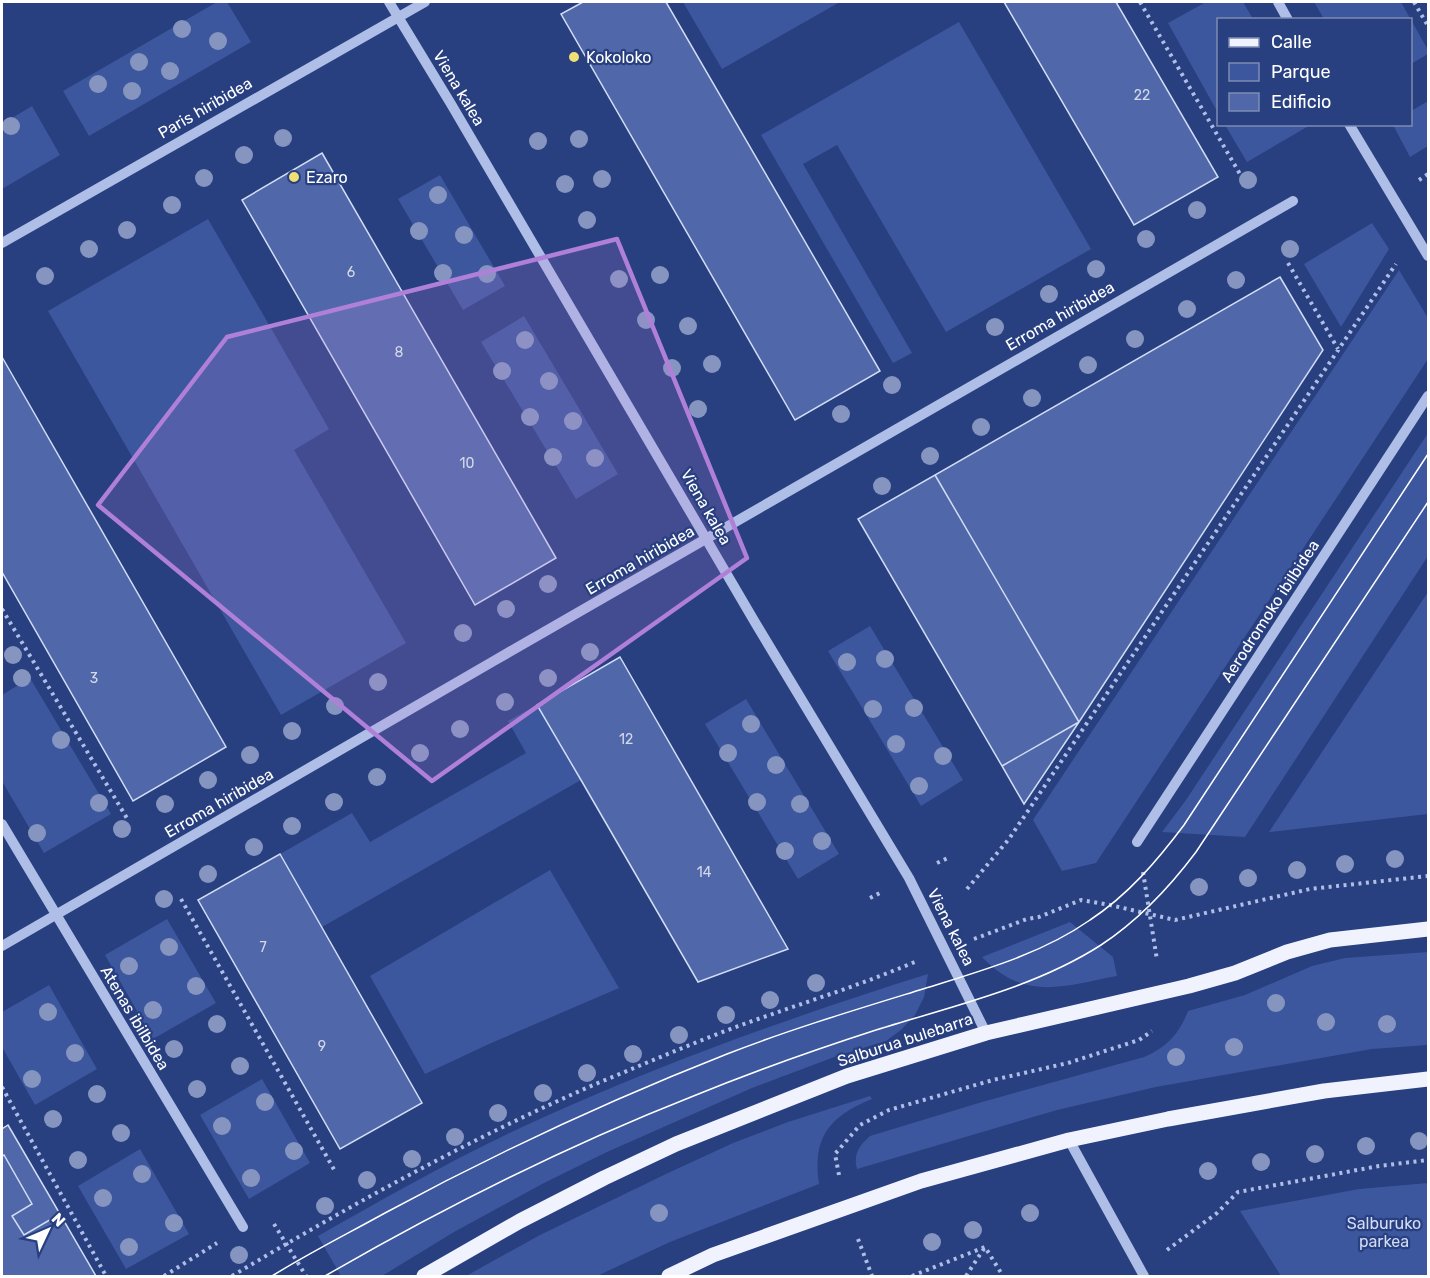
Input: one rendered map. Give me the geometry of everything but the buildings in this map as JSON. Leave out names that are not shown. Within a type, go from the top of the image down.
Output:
[{"type":"main road","name":"Salburua bulebarra","points":[[424,1276],[520,1221],[604,1178],[676,1144],[847,1076],[986,1033],[1161,993],[1235,973],[1287,952],[1330,940],[1428,929]]},
{"type":"main road","points":[[669,1276],[713,1255],[921,1181],[1070,1140],[1168,1119],[1324,1091],[1428,1079]]},
{"type":"street","name":"Viena kalea","points":[[389,2],[452,104],[756,624],[909,878],[986,1033]]},
{"type":"street","name":"Paris hiribidea","points":[[2,243],[425,2]]},
{"type":"street","points":[[1278,2],[1287,18]]},
{"type":"street","points":[[1350,126],[1428,256]]},
{"type":"street","name":"Erroma hiribidea","points":[[2,946],[956,393],[1293,201]]},
{"type":"street","name":"Aerodromoko ibilbidea","points":[[1137,842],[1428,396]]},
{"type":"street","name":"Atenas ibilbidea","points":[[2,824],[243,1227]]},
{"type":"street","points":[[1070,1140],[1142,1273]]},
{"type":"path","points":[[1140,2],[1244,181]]},
{"type":"path","points":[[1414,2],[1428,26]]},
{"type":"path","points":[[967,889],[1009,838],[1415,235]]},
{"type":"path","points":[[1288,263],[1338,349]]},
{"type":"path","points":[[2,609],[128,820]]},
{"type":"path","points":[[872,1276],[847,1208],[835,1154],[860,1125],[889,1110],[993,1080],[1068,1063],[1139,1040],[1160,1024],[1165,1009],[1137,842]]},
{"type":"path","points":[[232,1276],[383,1188],[484,1135],[597,1084],[720,1033],[867,982],[946,949],[1081,900],[1175,920],[1310,889],[1428,876]]},
{"type":"path","points":[[181,899],[336,1173]]},
{"type":"path","points":[[2,1087],[106,1276]]},
{"type":"path","points":[[1142,1273],[1217,1213],[1239,1192],[1379,1166],[1428,1160]]},
{"type":"path","points":[[272,1220],[306,1276]]},
{"type":"path","points":[[164,1276],[243,1227]]},
{"type":"path","points":[[912,1276],[985,1247]]},
{"type":"path","points":[[966,1276],[985,1247]]},
{"type":"path","points":[[985,1247],[1003,1276]]},
{"type":"highlighted area","points":[[617,239],[747,558],[432,781],[98,505],[227,337]]},
{"type":"green space","points":[[217,2],[227,2],[251,42],[89,136],[63,91]]},
{"type":"green space","points":[[683,2],[840,2],[722,69]]},
{"type":"green space","points":[[1206,2],[1243,2],[1252,18],[1217,18],[1217,111],[1168,23]]},
{"type":"green space","points":[[1314,2],[1401,2],[1410,18],[1323,18]]},
{"type":"green space","points":[[959,22],[1091,249],[946,332],[837,145],[803,164],[912,353],[893,363],[761,135]]},
{"type":"green space","points":[[1412,22],[1428,50],[1428,54],[1412,63]]},
{"type":"green space","points":[[1428,101],[1428,146],[1410,157],[1394,126],[1412,126],[1412,110]]},
{"type":"green space","points":[[32,106],[60,155],[2,189],[2,124]]},
{"type":"green space","points":[[1226,126],[1309,126],[1247,162]]},
{"type":"green space","points":[[440,175],[505,286],[463,310],[398,199]]},
{"type":"green space","points":[[208,219],[329,429],[294,450],[406,643],[281,715],[48,311]]},
{"type":"green space","points":[[1372,223],[1389,249],[1341,327],[1304,264]]},
{"type":"green space","points":[[1399,270],[1428,318],[1428,359],[1096,863],[1062,871],[1033,820]]},
{"type":"green space","points":[[524,316],[618,474],[576,499],[481,342]]},
{"type":"green space","points":[[1428,433],[1428,556],[1245,837],[1162,832],[1186,800]]},
{"type":"green space","points":[[1428,592],[1428,814],[1269,832]]},
{"type":"green space","points":[[870,626],[963,780],[921,806],[828,651]]},
{"type":"green space","points":[[30,678],[111,814],[44,853],[2,781],[2,695]]},
{"type":"green space","points":[[746,699],[839,854],[798,879],[705,724]]},
{"type":"green space","points":[[537,705],[581,780],[322,927],[280,854],[352,813],[370,842],[526,753],[508,721]]},
{"type":"green space","points":[[550,870],[619,988],[425,1074],[370,976]]},
{"type":"green space","points":[[167,919],[216,1003],[153,1039],[105,955]]},
{"type":"green space","points":[[1070,922],[1113,957],[1117,976],[1062,986],[1029,985],[998,971],[982,957]]},
{"type":"green space","points":[[1428,952],[1428,1045],[1372,1049],[1156,1087],[1057,1110],[857,1169],[858,1151],[870,1136],[1144,1057],[1171,1039],[1181,1026],[1188,1011],[1245,995],[1312,966],[1345,958]]},
{"type":"green space","points":[[928,974],[924,997],[915,1015],[901,1030],[886,1041],[837,1056],[752,1088],[607,1152],[454,1232],[382,1276],[341,1276],[318,1236],[458,1159],[515,1130],[591,1096],[734,1040]]},
{"type":"green space","points":[[49,985],[97,1069],[35,1105],[2,1047],[2,1012]]},
{"type":"green space","points":[[262,1079],[310,1163],[249,1199],[200,1115]]},
{"type":"green space","points":[[870,1096],[872,1099],[845,1113],[827,1130],[818,1153],[819,1184],[670,1242],[597,1276],[466,1276],[540,1235],[733,1143],[788,1122]]},
{"type":"green space","points":[[140,1149],[189,1234],[126,1269],[78,1186]]},
{"type":"green space","name":"Salburuko parkea","points":[[1428,1183],[1428,1276],[1281,1276],[1240,1211],[1359,1189]]},
{"type":"tram line","points":[[272,1276],[427,1191],[511,1148],[597,1109],[775,1036],[1009,961],[1051,943],[1104,910],[1141,877],[1184,825],[1428,454]]},
{"type":"tram line","points":[[325,1276],[414,1226],[597,1136],[806,1053],[992,995],[1048,973],[1101,945],[1153,903],[1196,852],[1428,502]]},
{"type":"place","name":"Kokoloko","points":[[574,57]]},
{"type":"place","name":"Ezaro","points":[[294,177]]}]
